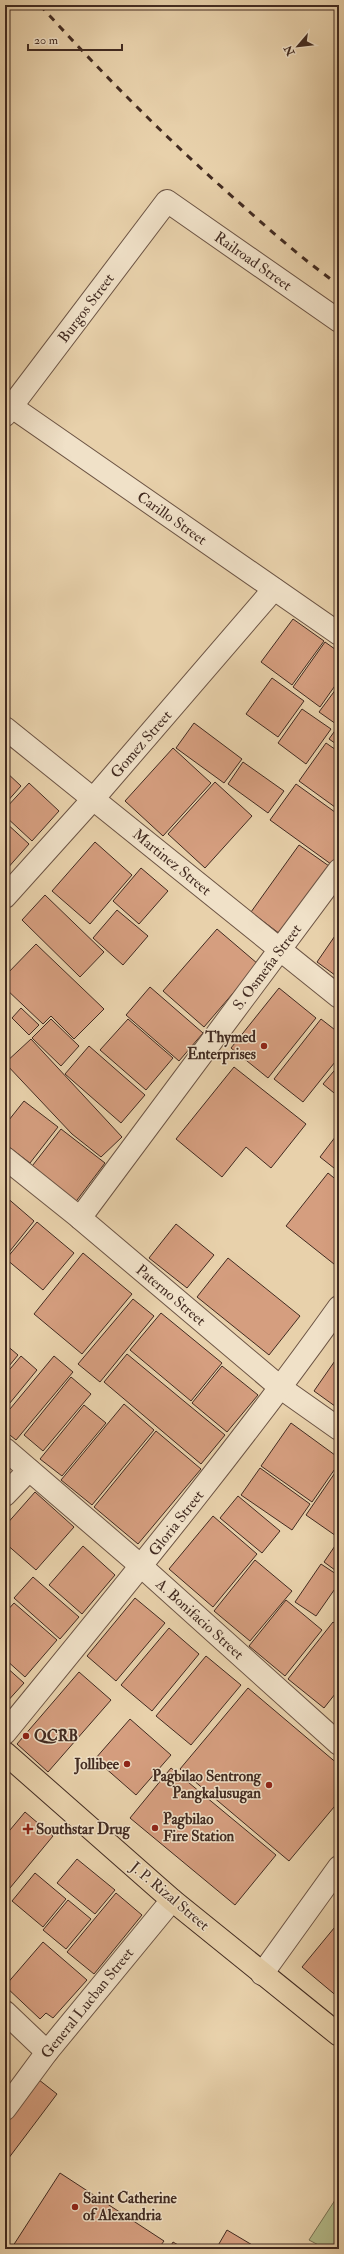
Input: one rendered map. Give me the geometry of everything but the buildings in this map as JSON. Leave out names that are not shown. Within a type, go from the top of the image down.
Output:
[{"type":"main road","name":"J. P. Rizal Street","points":[[5,1753],[172,1900],[339,2035]]},
{"type":"street","name":"Railroad Street","points":[[167,201],[339,321]]},
{"type":"street","name":"Burgos Street","points":[[7,408],[167,201]]},
{"type":"street","name":"Carillo Street","points":[[7,408],[339,634]]},
{"type":"street","name":"Gomez Street","points":[[5,897],[94,798],[274,589]]},
{"type":"street","name":"Martinez Street","points":[[5,728],[94,798],[279,950],[339,997]]},
{"type":"street","name":"S. Osmeña Street","points":[[80,1218],[339,870]]},
{"type":"street","name":"Paterno Street","points":[[5,1158],[80,1218],[281,1388],[339,1429]]},
{"type":"street","name":"Gloria Street","points":[[5,1732],[142,1566],[281,1388],[339,1307]]},
{"type":"street","name":"A. Bonifacio Street","points":[[5,1449],[142,1566],[339,1744]]},
{"type":"street","points":[[5,1496],[29,1470]]},
{"type":"street","points":[[262,1974],[339,1867]]},
{"type":"street","name":"General Lucban Street","points":[[5,2109],[47,2052],[172,1900]]},
{"type":"street","points":[[5,2012],[47,2052]]},
{"type":"green space","points":[[339,2194],[339,2249],[326,2249],[309,2240]]},
{"type":"railway","points":[[40,5],[113,83],[190,158],[278,237],[339,285]]},
{"type":"place","name":"Thymed Enterprises","points":[[264,1046]]},
{"type":"place","name":"QCRB","points":[[26,1736]]},
{"type":"place","name":"Jollibee","points":[[127,1764]]},
{"type":"place","name":"Pagbilao Sentrong Pangkalusugan","points":[[269,1785]]},
{"type":"place","name":"Pagbilao Fire Station","points":[[155,1828]]},
{"type":"place","name":"Southstar Drug","points":[[28,1829]]},
{"type":"place","name":"Saint Catherine of Alexandria","points":[[75,2207]]}]
